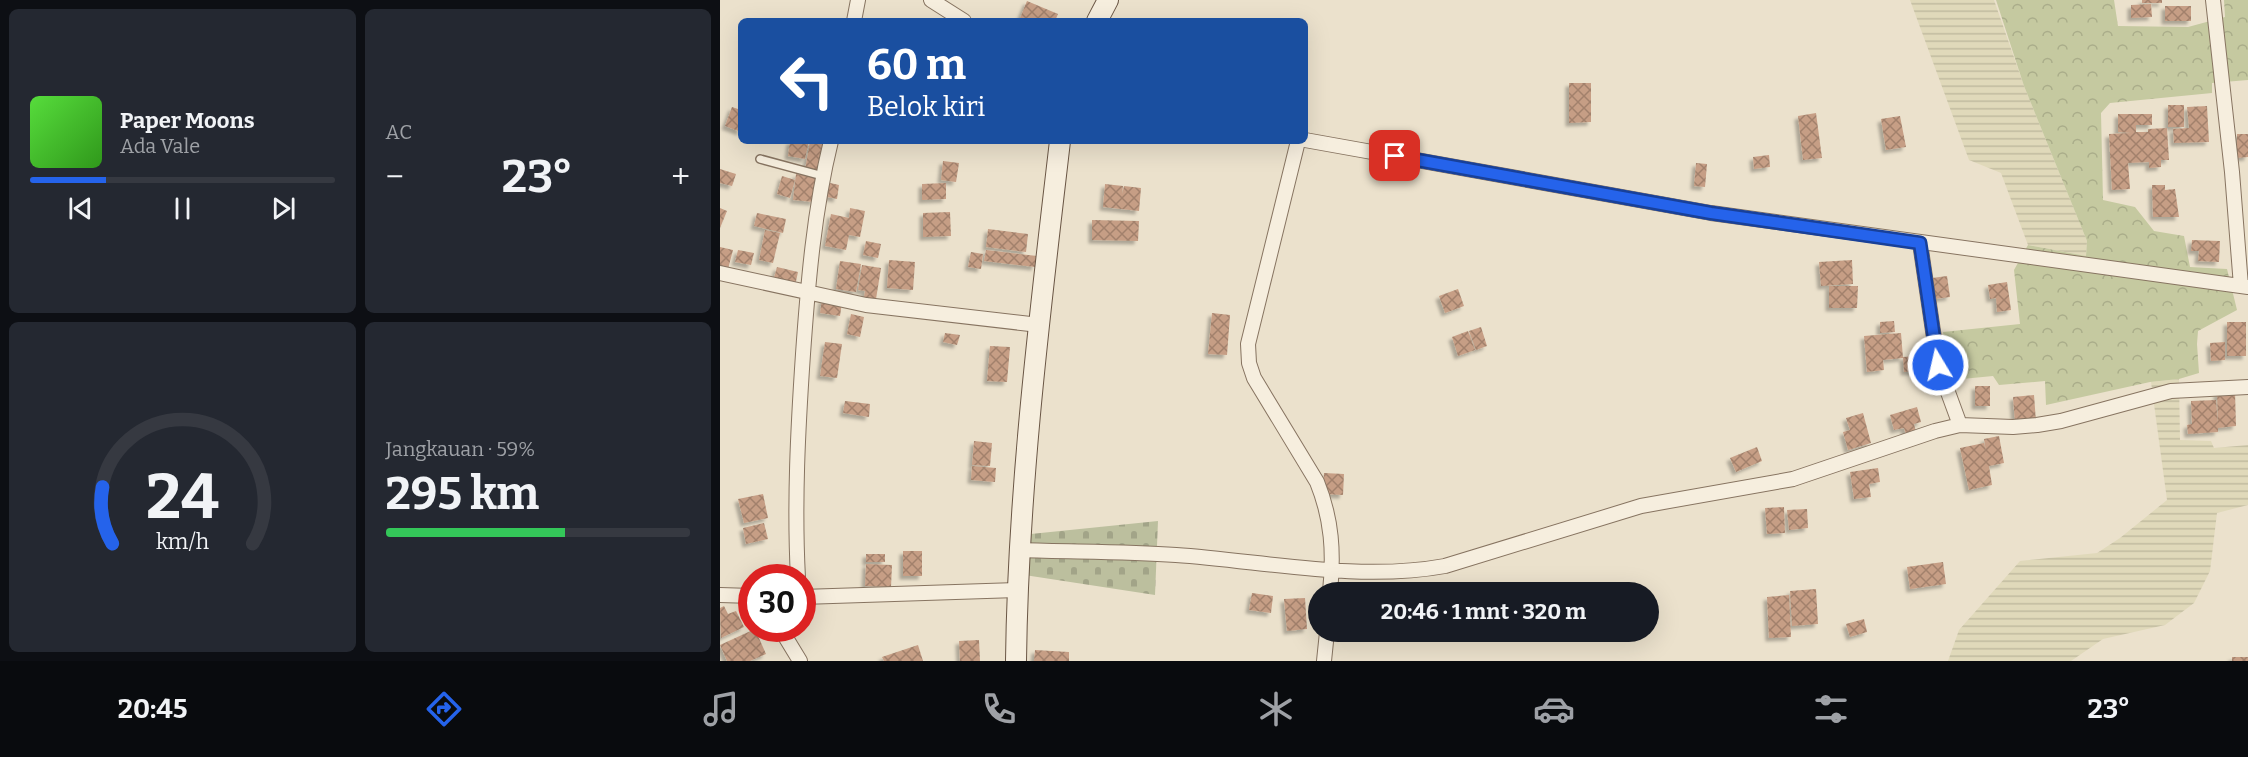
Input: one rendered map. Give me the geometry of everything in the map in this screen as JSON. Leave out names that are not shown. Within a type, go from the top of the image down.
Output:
[{"type":"street","points":[[855,18],[858,0]]},
{"type":"street","points":[[931,0],[959,18]]},
{"type":"street","points":[[1099,18],[1108,0]]},
{"type":"street","points":[[1308,141],[1711,213],[2245,286],[2242,218],[2213,0]]},
{"type":"street","points":[[798,564],[797,457],[808,293],[823,176],[830,144]]},
{"type":"street","points":[[1016,661],[1020,550],[1039,325],[1060,144]]},
{"type":"street","points":[[1297,144],[1248,344],[1249,363],[1261,393],[1322,492],[1330,518],[1331,582]]},
{"type":"street","points":[[1920,243],[1938,365],[1960,425]]},
{"type":"street","points":[[720,273],[866,305],[1039,325]]},
{"type":"street","points":[[1020,550],[1174,555],[1332,569],[1419,570],[1445,566],[1641,506],[1793,479],[1935,431],[1960,425],[2013,427],[2061,422],[2171,391],[2248,387]]},
{"type":"street","points":[[816,597],[1017,590]]},
{"type":"street","points":[[720,595],[738,596]]},
{"type":"street","points":[[788,642],[800,661]]},
{"type":"street","points":[[1324,661],[1326,642]]},
{"type":"lane","points":[[760,159],[823,176]]},
{"type":"shaded area","points":[[1910,0],[1994,0],[2024,86],[2087,241],[2086,256],[2028,245],[2001,173],[1969,160]]},
{"type":"shaded area","points":[[2179,379],[2180,440],[2211,441],[2214,448],[2248,445],[2248,505],[2217,513],[2210,571],[2194,603],[2165,625],[2103,639],[2071,661],[1948,661],[1959,630],[2020,561],[2097,553],[2120,538],[2167,500],[2151,382]]},
{"type":"green space","points":[[1996,0],[2114,0],[2118,26],[2188,27],[2225,17],[2224,0],[2248,0],[2248,80],[2212,83],[2212,93],[2110,103],[2101,113],[2103,200],[2135,207],[2154,231],[2184,236],[2190,267],[2227,269],[2237,310],[2198,331],[2199,373],[2046,405],[2045,381],[1999,385],[1993,376],[1952,380],[1943,332],[2020,324],[2014,270],[2028,245],[2086,256],[2087,241],[2024,86]]},
{"type":"green space","points":[[1158,521],[1155,595],[1018,574],[1021,535]]},
{"type":"building","points":[[2142,0],[2162,0],[2162,3],[2142,3]]},
{"type":"building","points":[[1027,1],[1058,14],[1056,18],[1020,18]]},
{"type":"building","points":[[2151,4],[2152,17],[2131,18],[2131,5]]},
{"type":"building","points":[[2165,6],[2191,6],[2191,21],[2165,21]]},
{"type":"building","points":[[1569,83],[1591,83],[1591,122],[1569,123]]},
{"type":"building","points":[[2168,105],[2184,105],[2184,127],[2168,127]]},
{"type":"building","points":[[2207,106],[2209,142],[2174,143],[2173,129],[2189,128],[2187,107]]},
{"type":"building","points":[[732,107],[738,109],[738,131],[725,126]]},
{"type":"building","points":[[1816,113],[1822,158],[1803,160],[1798,116]]},
{"type":"building","points":[[2118,114],[2152,114],[2152,125],[2136,125],[2136,132],[2167,128],[2169,160],[2161,160],[2161,167],[2149,168],[2149,162],[2128,163],[2130,189],[2112,190],[2109,134],[2131,133],[2118,132]]},
{"type":"building","points":[[1900,116],[1906,147],[1886,150],[1881,119]]},
{"type":"building","points":[[2237,134],[2248,134],[2248,157],[2237,158]]},
{"type":"building","points":[[790,144],[808,144],[805,159],[788,156]]},
{"type":"building","points":[[809,144],[825,144],[820,172],[805,170]]},
{"type":"building","points":[[1769,155],[1770,167],[1754,169],[1753,157]]},
{"type":"building","points":[[943,161],[959,163],[956,182],[941,180]]},
{"type":"building","points":[[1696,163],[1707,164],[1705,187],[1694,186]]},
{"type":"building","points":[[720,169],[736,174],[732,186],[720,183]]},
{"type":"building","points":[[796,174],[816,177],[814,202],[793,200]]},
{"type":"building","points":[[782,176],[795,180],[790,198],[777,194]]},
{"type":"building","points":[[826,182],[839,185],[837,199],[823,196]]},
{"type":"building","points":[[946,183],[946,199],[922,200],[922,184]]},
{"type":"building","points":[[1105,184],[1123,186],[1122,194],[1124,186],[1141,188],[1139,211],[1103,207]]},
{"type":"building","points":[[2152,185],[2165,185],[2165,190],[2175,189],[2179,217],[2153,217]]},
{"type":"building","points":[[720,208],[727,211],[720,228]]},
{"type":"building","points":[[850,208],[865,211],[860,237],[849,235],[846,250],[825,246],[831,214],[849,218]]},
{"type":"building","points":[[950,212],[951,236],[923,237],[923,213]]},
{"type":"building","points":[[757,213],[786,219],[783,233],[754,226]]},
{"type":"building","points":[[1092,220],[1139,221],[1138,241],[1092,240]]},
{"type":"building","points":[[988,229],[1028,234],[1026,252],[986,247]]},
{"type":"building","points":[[765,230],[780,233],[773,263],[759,260]]},
{"type":"building","points":[[2192,240],[2220,241],[2219,262],[2198,261],[2199,251],[2191,251]]},
{"type":"building","points":[[866,241],[881,244],[878,258],[863,255]]},
{"type":"building","points":[[720,247],[733,250],[728,269],[720,267]]},
{"type":"building","points":[[738,250],[754,253],[751,265],[735,262]]},
{"type":"building","points":[[986,250],[1037,256],[1035,267],[984,261]]},
{"type":"building","points":[[971,252],[983,254],[981,269],[968,267]]},
{"type":"building","points":[[889,260],[915,262],[913,290],[887,288]]},
{"type":"building","points":[[1852,260],[1853,284],[1821,286],[1819,262]]},
{"type":"building","points":[[840,261],[861,264],[856,292],[836,289]]},
{"type":"building","points":[[862,265],[881,268],[876,299],[864,297],[865,291],[858,290]]},
{"type":"building","points":[[777,267],[798,272],[795,286],[773,281]]},
{"type":"building","points":[[1947,276],[1950,297],[1935,299],[1932,278]]},
{"type":"building","points":[[2007,282],[2011,310],[1997,312],[1996,298],[1990,299],[1988,285]]},
{"type":"building","points":[[1829,286],[1858,286],[1857,308],[1829,308]]},
{"type":"building","points":[[1458,289],[1464,306],[1445,313],[1439,296]]},
{"type":"building","points":[[822,299],[842,302],[840,316],[820,313]]},
{"type":"building","points":[[1212,313],[1230,315],[1227,355],[1208,354]]},
{"type":"building","points":[[851,314],[864,317],[860,337],[847,334]]},
{"type":"building","points":[[1894,321],[1895,332],[1880,333],[1880,322]]},
{"type":"building","points":[[2227,322],[2246,322],[2246,356],[2227,356]]},
{"type":"building","points":[[1481,327],[1487,346],[1476,350],[1469,331]]},
{"type":"building","points":[[1468,331],[1475,350],[1458,356],[1452,337]]},
{"type":"building","points":[[945,333],[960,335],[957,345],[943,342]]},
{"type":"building","points":[[1901,333],[1903,358],[1883,360],[1884,370],[1867,372],[1864,336]]},
{"type":"building","points":[[825,342],[842,344],[837,378],[820,376]]},
{"type":"building","points":[[2225,342],[2225,360],[2211,361],[2210,343]]},
{"type":"building","points":[[990,346],[1010,347],[1007,382],[987,381]]},
{"type":"building","points":[[1917,356],[1919,371],[1904,372],[1903,357]]},
{"type":"building","points":[[1975,386],[1990,386],[1990,406],[1975,406]]},
{"type":"building","points":[[2217,392],[2235,392],[2236,426],[2218,428],[2218,432],[2188,434],[2187,425],[2192,424],[2191,401],[2216,400],[2218,425]]},
{"type":"building","points":[[2034,395],[2036,422],[2015,423],[2013,397]]},
{"type":"building","points":[[845,401],[870,404],[869,417],[843,413]]},
{"type":"building","points":[[1917,407],[1921,422],[1914,424],[1916,432],[1906,435],[1904,428],[1894,430],[1890,415]]},
{"type":"building","points":[[1863,413],[1871,443],[1848,450],[1843,432],[1850,430],[1846,418]]},
{"type":"building","points":[[1999,436],[2004,463],[1989,466],[1992,485],[1969,490],[1960,448],[1984,443],[1986,451],[1984,439]]},
{"type":"building","points":[[974,441],[992,443],[990,466],[972,465]]},
{"type":"building","points":[[1757,447],[1762,461],[1736,472],[1730,458]]},
{"type":"building","points":[[972,466],[996,468],[995,482],[971,480]]},
{"type":"building","points":[[1878,468],[1880,482],[1869,484],[1871,497],[1854,499],[1850,472]]},
{"type":"building","points":[[1324,473],[1344,474],[1343,495],[1323,494]]},
{"type":"building","points":[[763,494],[768,518],[744,523],[738,499]]},
{"type":"building","points":[[1784,507],[1785,533],[1767,534],[1765,508]]},
{"type":"building","points":[[1807,509],[1808,528],[1789,530],[1787,510]]},
{"type":"building","points":[[764,523],[768,539],[746,544],[743,528]]},
{"type":"building","points":[[903,551],[922,551],[922,576],[903,576]]},
{"type":"building","points":[[866,554],[885,554],[885,562],[866,562]]},
{"type":"building","points":[[1943,562],[1946,584],[1910,589],[1907,567]]},
{"type":"building","points":[[866,564],[892,565],[891,587],[865,586]]},
{"type":"building","points":[[1816,589],[1818,624],[1792,626],[1790,591]]},
{"type":"building","points":[[1252,593],[1273,596],[1271,613],[1249,610]]},
{"type":"building","points":[[1789,595],[1791,637],[1769,638],[1767,597]]},
{"type":"building","points":[[1305,598],[1307,629],[1287,631],[1284,599]]},
{"type":"building","points":[[724,606],[728,614],[736,611],[738,615],[738,630],[721,638],[720,608]]},
{"type":"building","points":[[1864,619],[1867,632],[1850,637],[1846,624]]},
{"type":"building","points":[[738,637],[738,642],[761,642],[766,654],[750,661],[727,661],[720,645]]},
{"type":"building","points":[[979,640],[980,661],[960,661],[959,641]]},
{"type":"building","points":[[918,645],[923,661],[884,661],[882,657]]},
{"type":"building","points":[[1035,650],[1069,652],[1069,661],[1034,661]]},
{"type":"building","points":[[2232,657],[2248,657],[2248,661],[2232,661]]},
{"type":"route","points":[[1395,156],[1711,213],[1920,243],[1938,365]]}]
